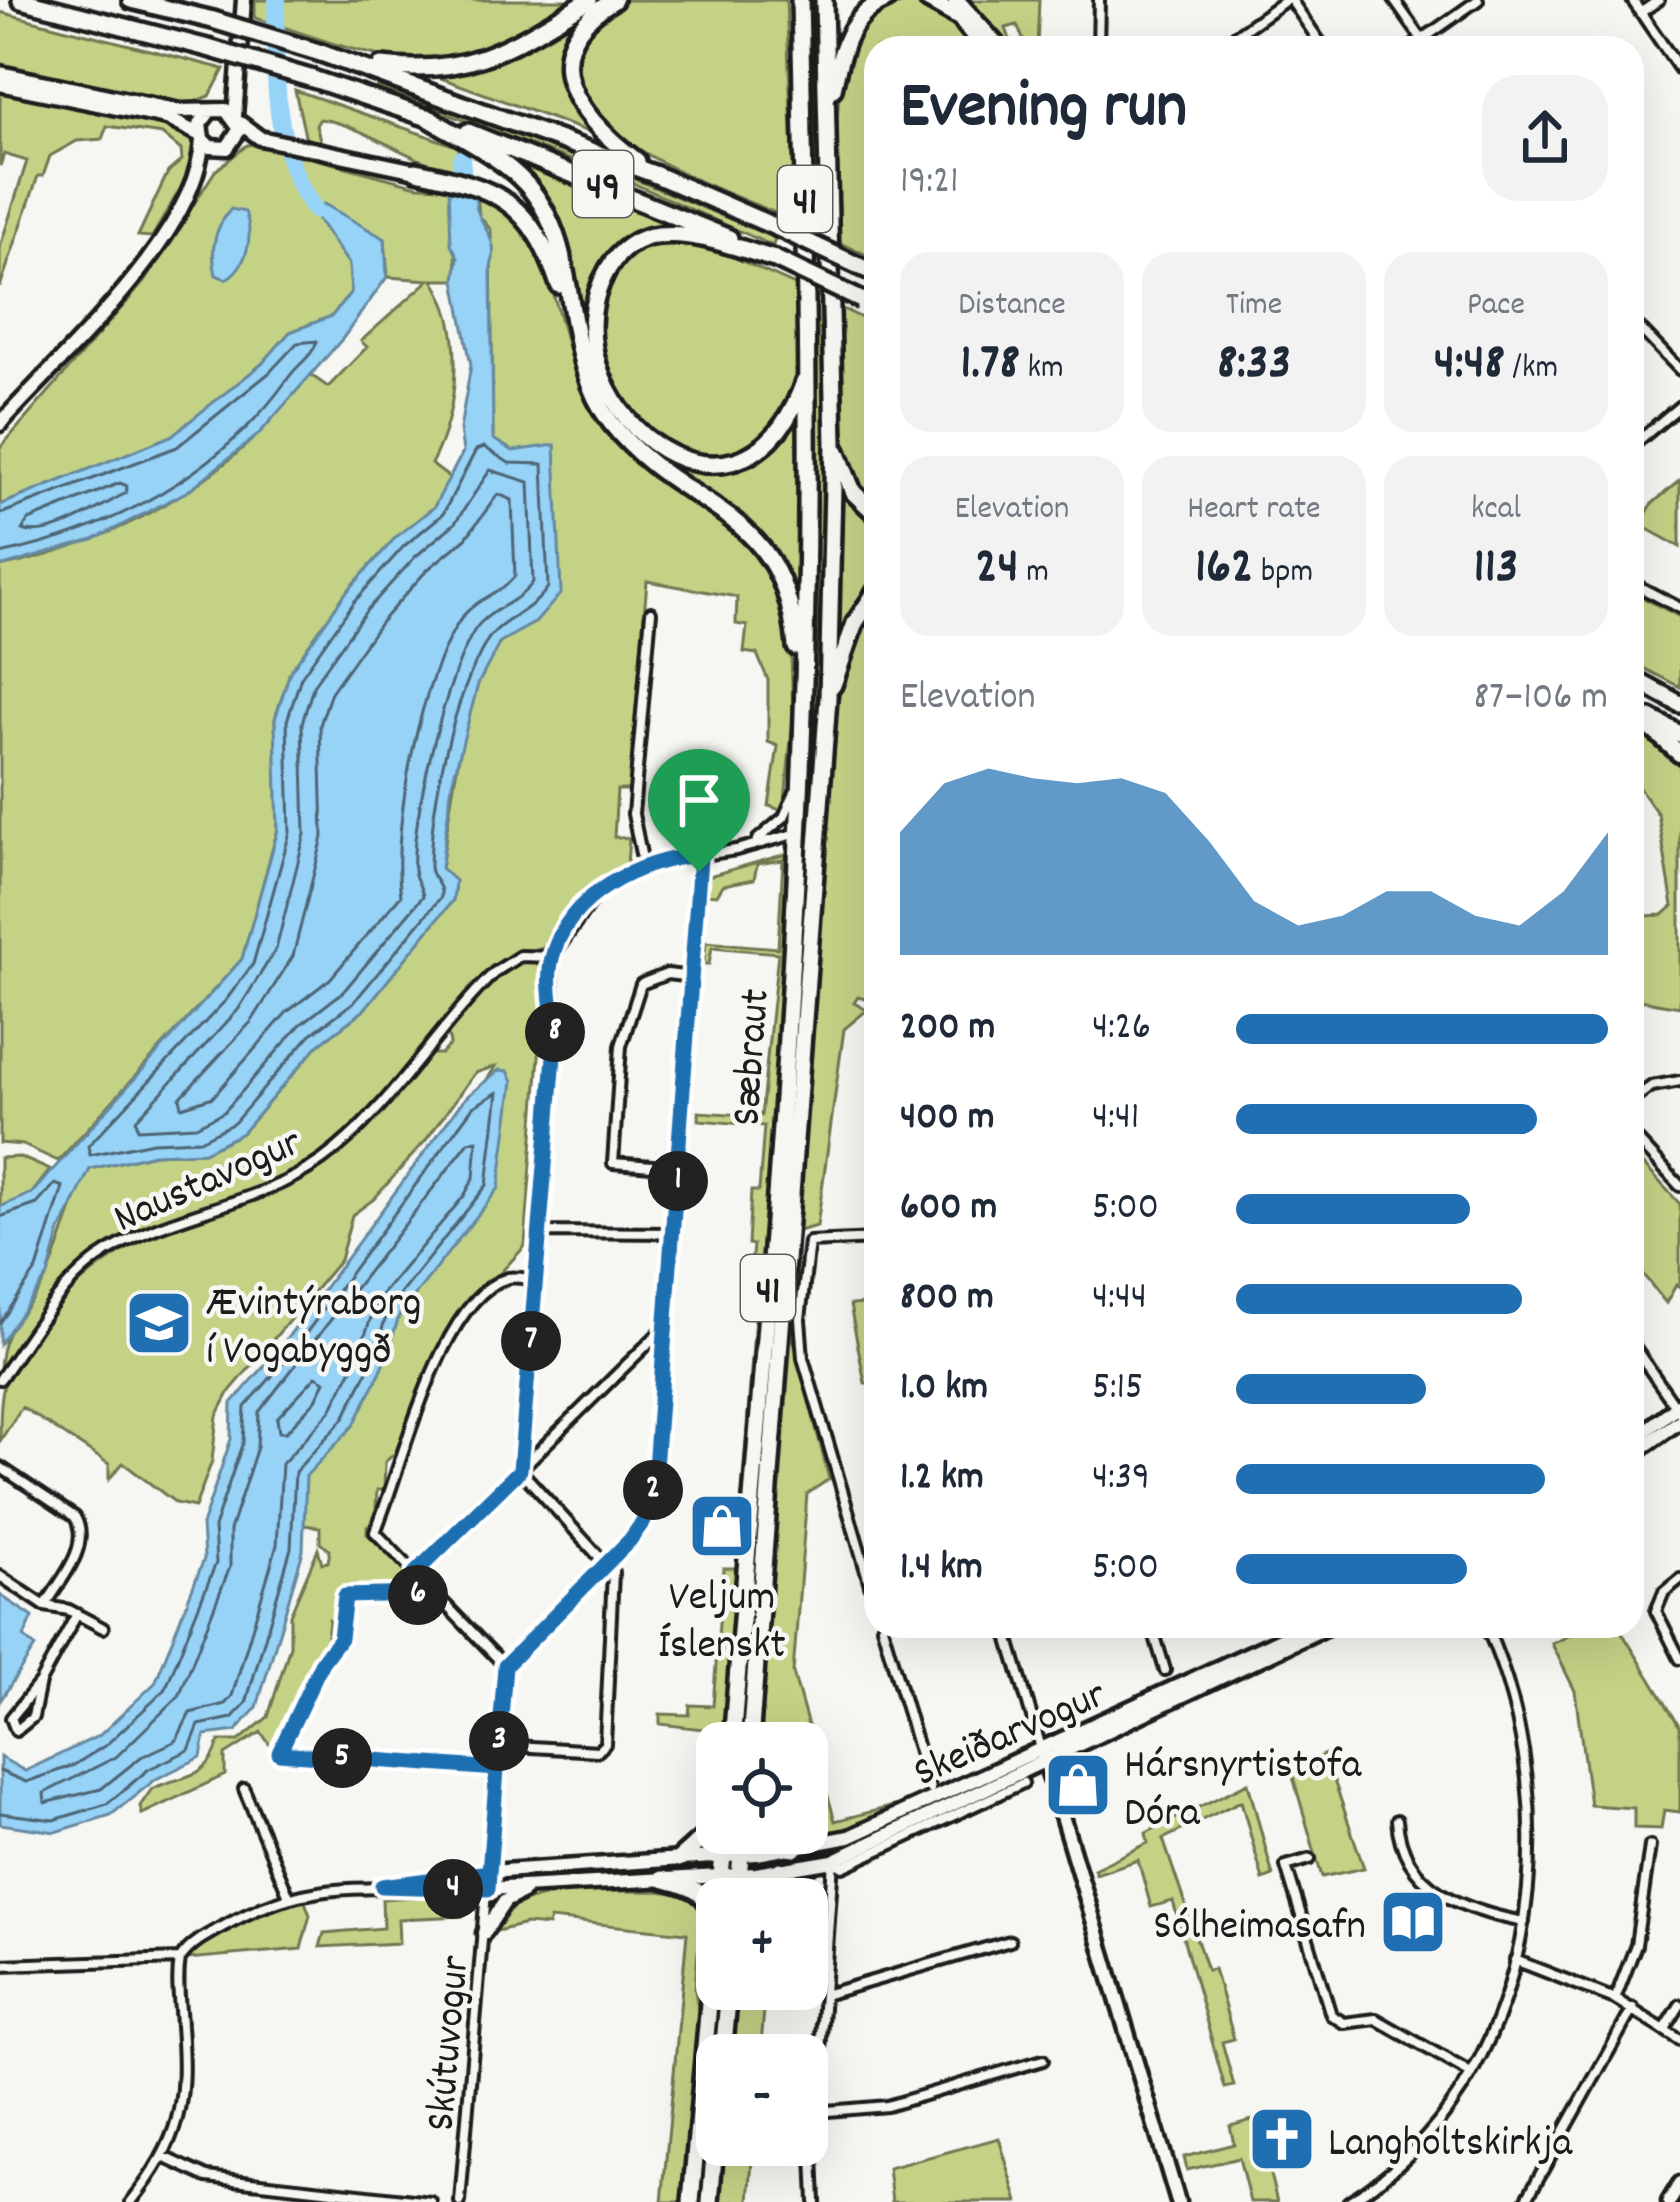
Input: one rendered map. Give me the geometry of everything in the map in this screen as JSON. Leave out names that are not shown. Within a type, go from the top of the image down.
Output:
[{"type":"highway","name":"49","points":[[21,0],[208,48],[427,118],[591,178],[864,302]]},
{"type":"highway","name":"49","points":[[131,0],[349,62],[654,174],[864,267]]},
{"type":"highway","points":[[349,62],[417,70],[464,66],[500,53],[589,0]]},
{"type":"highway","points":[[614,0],[576,36],[568,77],[580,110],[596,129],[654,174]]},
{"type":"highway","name":"41","points":[[797,0],[807,374]]},
{"type":"highway","name":"41","points":[[824,0],[834,442]]},
{"type":"highway","points":[[829,110],[849,32],[862,14],[886,0]]},
{"type":"highway","points":[[928,0],[960,18],[974,36]]},
{"type":"highway","points":[[956,0],[990,36]]},
{"type":"highway","points":[[427,118],[502,163],[539,201],[560,248],[572,322],[592,394],[614,427],[644,457],[735,518],[774,564],[788,596],[804,685]]},
{"type":"highway","points":[[416,171],[481,184],[506,198],[527,220],[572,322]]},
{"type":"highway","points":[[776,259],[678,235],[631,244],[612,262],[598,290],[592,324],[598,361],[611,395],[635,429],[670,454],[713,464],[750,458],[778,438],[807,374]]},
{"type":"highway","name":"Sæbraut","points":[[734,1722],[798,833],[807,374]]},
{"type":"highway","points":[[834,442],[853,492],[864,503]]},
{"type":"highway","name":"Sæbraut","points":[[752,1722],[820,828],[834,442]]},
{"type":"highway","points":[[828,699],[849,636],[864,611]]},
{"type":"highway","points":[[1644,684],[1680,704]]},
{"type":"highway","points":[[1644,716],[1680,734]]},
{"type":"highway","points":[[1644,721],[1680,754]]},
{"type":"highway","points":[[679,1859],[696,1844]]},
{"type":"highway","points":[[721,1876],[723,1856]]},
{"type":"highway","points":[[739,1878],[741,1856]]},
{"type":"highway","points":[[771,1878],[780,1870]]},
{"type":"highway","points":[[662,1879],[696,1889]]},
{"type":"highway","points":[[691,2202],[709,2010]]},
{"type":"highway","points":[[710,2202],[713,2166]]},
{"type":"street","points":[[0,424],[125,284],[193,182],[230,147],[237,119],[244,0]]},
{"type":"street","points":[[1098,36],[1100,0]]},
{"type":"street","points":[[1236,36],[1288,0],[1315,36]]},
{"type":"street","points":[[1394,0],[1419,36]]},
{"type":"street","points":[[1435,36],[1478,0]]},
{"type":"street","points":[[1632,0],[1680,70]]},
{"type":"street","points":[[1640,13],[1659,0]]},
{"type":"street","points":[[0,73],[180,111],[212,110],[237,119],[265,139],[416,171]]},
{"type":"street","points":[[193,182],[200,124],[237,76]]},
{"type":"street","points":[[0,84],[167,118],[210,147],[265,139]]},
{"type":"street","points":[[1644,332],[1680,370]]},
{"type":"street","points":[[1644,436],[1680,406]]},
{"type":"street","points":[[1644,589],[1680,608]]},
{"type":"street","points":[[643,864],[633,814],[651,613]]},
{"type":"street","points":[[752,845],[784,817],[800,776]]},
{"type":"street","points":[[499,1744],[603,1749],[616,1590],[608,1562],[520,1470],[555,1044],[552,957],[596,895],[643,864],[820,828]]},
{"type":"street","points":[[536,1280],[508,1278],[482,1296],[452,1330],[375,1532],[505,1666],[608,1562],[652,1509],[700,855]]},
{"type":"street","name":"Naustavogur","points":[[0,1379],[66,1289],[95,1261],[159,1227],[314,1165],[348,1137],[495,972],[520,956],[552,957]]},
{"type":"street","points":[[679,1168],[613,1163],[620,1046],[641,984],[667,974],[692,977]]},
{"type":"street","points":[[1644,1092],[1680,1081]]},
{"type":"street","points":[[1644,1147],[1680,1186]]},
{"type":"street","points":[[540,1232],[675,1233]]},
{"type":"street","points":[[864,1238],[815,1240],[806,1248],[803,1358],[864,1564]]},
{"type":"street","points":[[415,1573],[668,1324]]},
{"type":"street","points":[[1644,1361],[1679,1411]]},
{"type":"street","points":[[1644,1433],[1679,1411]]},
{"type":"street","points":[[1644,1445],[1679,1411]]},
{"type":"street","points":[[0,1467],[75,1517],[82,1530],[81,1544],[45,1606]]},
{"type":"street","points":[[0,1576],[45,1606],[77,1614],[103,1628]]},
{"type":"street","points":[[1680,1580],[1664,1592],[1656,1611],[1680,1659]]},
{"type":"street","points":[[428,1587],[412,1596],[345,1596],[340,1638],[322,1662],[279,1753],[497,1769]]},
{"type":"street","points":[[40,1682],[33,1717],[16,1731],[11,1718],[40,1682],[77,1614]]},
{"type":"street","points":[[886,1638],[930,1789]]},
{"type":"street","points":[[1009,1638],[1178,2202]]},
{"type":"street","points":[[1156,1638],[1165,1670]]},
{"type":"street","name":"Skeiðarvogur","points":[[996,1790],[1044,1755],[1284,1638]]},
{"type":"street","name":"Skeiðarvogur","points":[[828,1840],[869,1830],[1302,1638]]},
{"type":"street","points":[[1348,2202],[1415,2149],[1469,2072],[1515,1960],[1532,1843],[1528,1764],[1511,1687],[1491,1638]]},
{"type":"street","name":"Skútuvogur","points":[[460,2202],[505,1666]]},
{"type":"street","name":"Skeiðarvogur","points":[[488,1889],[739,1875],[833,1861],[996,1790],[1023,1783]]},
{"type":"street","points":[[244,1789],[289,1894]]},
{"type":"street","points":[[1397,1820],[1406,1857],[1433,1889],[1468,1909],[1524,1922]]},
{"type":"street","points":[[1615,1999],[1636,1945],[1650,1846]]},
{"type":"street","name":"Skeiðarvogur","points":[[489,1872],[756,1854]]},
{"type":"street","points":[[1310,1859],[1286,1866],[1331,2015],[1344,2023],[1376,2019],[1469,2072]]},
{"type":"street","points":[[828,1935],[833,1861]]},
{"type":"street","points":[[131,2202],[164,2157],[184,2096],[180,1959],[193,1944],[289,1894],[489,1872]]},
{"type":"street","points":[[382,1886],[488,1889]]},
{"type":"street","points":[[484,1933],[506,1901],[546,1886]]},
{"type":"street","points":[[828,1994],[1010,1941]]},
{"type":"street","points":[[0,1965],[180,1959]]},
{"type":"street","points":[[1515,1960],[1615,1999],[1680,2040]]},
{"type":"street","points":[[1665,2029],[1680,2006]]},
{"type":"street","points":[[1525,2202],[1633,2008]]},
{"type":"street","points":[[828,2111],[887,2106],[1043,2060]]},
{"type":"street","points":[[164,2157],[207,2177],[431,2202]]},
{"type":"street","points":[[815,2166],[815,2202]]},
{"type":"street","points":[[1669,2202],[1680,2184]]},
{"type":"street","points":[[271,2202],[273,2187]]},
{"type":"green space","points":[[255,0],[580,0],[491,52],[433,62],[372,54],[255,18]]},
{"type":"green space","points":[[597,0],[607,0],[580,32],[564,78],[568,104],[594,134],[430,74],[497,56]]},
{"type":"green space","points":[[623,0],[786,0],[796,222],[661,162],[600,118],[582,93],[578,53],[591,26]]},
{"type":"green space","points":[[804,0],[816,0],[823,230],[811,225]]},
{"type":"green space","points":[[962,0],[1039,0],[1038,36],[1022,36],[1017,25],[1006,28],[1009,36],[993,36]]},
{"type":"green space","points":[[916,3],[947,14],[968,36],[864,36],[864,254],[840,243],[839,96],[846,60],[860,31],[883,10]]},
{"type":"green space","points":[[0,12],[224,69],[210,96],[186,105],[0,68]]},
{"type":"green space","points":[[375,87],[540,139],[775,238],[773,246],[630,182]]},
{"type":"green space","points":[[0,89],[166,125],[193,141],[187,177],[152,237],[138,236],[168,172],[182,160],[181,150],[162,134],[107,126],[102,139],[77,141],[50,156],[43,176],[38,176],[0,287],[0,247],[27,161],[4,154],[0,166]]},
{"type":"green space","points":[[295,90],[459,147],[459,172],[320,119],[316,125],[321,143],[306,140]]},
{"type":"green space","points":[[260,144],[417,186],[449,187],[455,280],[433,280],[451,323],[455,372],[447,421],[431,464],[451,479],[434,507],[396,537],[345,594],[290,672],[275,719],[278,829],[242,959],[58,1161],[23,1145],[0,1143],[0,567],[104,535],[199,483],[263,430],[308,373],[328,387],[367,347],[361,341],[429,280],[388,277],[385,239],[341,217],[315,216],[349,264],[351,292],[332,316],[290,332],[262,364],[171,437],[0,505],[0,448],[144,282],[215,171],[247,145]]},
{"type":"green space","points":[[515,162],[690,231],[660,228],[606,260],[593,290],[588,320],[593,362],[641,441],[716,468],[749,464],[785,434],[803,403],[799,625],[777,557],[753,528],[634,441],[598,394],[553,215]]},
{"type":"green space","points":[[477,193],[517,212],[545,263],[575,373],[605,426],[725,518],[767,561],[790,619],[793,719],[785,800],[780,810],[769,806],[778,746],[768,742],[768,680],[757,654],[744,652],[747,626],[736,624],[737,597],[647,581],[629,790],[617,790],[614,837],[629,838],[627,865],[583,900],[551,945],[510,956],[490,969],[382,1098],[334,1143],[282,1177],[142,1229],[90,1258],[52,1297],[0,1373],[10,1330],[48,1274],[90,1169],[154,1154],[204,1152],[242,1133],[319,1044],[363,1011],[453,900],[455,881],[441,869],[461,748],[489,658],[502,641],[536,622],[555,446],[513,451],[493,439],[491,230],[479,216]]},
{"type":"green space","points":[[653,241],[702,243],[797,286],[797,356],[791,397],[776,426],[752,446],[724,454],[696,454],[671,445],[627,410],[612,386],[597,329],[601,305],[614,267]]},
{"type":"green space","points":[[812,293],[825,300],[825,563],[816,807],[808,819]]},
{"type":"green space","points":[[841,308],[864,319],[864,497],[848,469],[842,444]]},
{"type":"green space","points":[[837,471],[864,512],[864,599],[846,624],[838,648],[834,647]]},
{"type":"green space","points":[[1680,480],[1680,547],[1644,527],[1652,504]]},
{"type":"green space","points":[[1644,598],[1680,617],[1680,687],[1644,668]]},
{"type":"green space","points":[[864,620],[864,999],[858,997],[854,1003],[864,1012],[844,1029],[817,1226],[798,1231],[836,712],[852,639]]},
{"type":"green space","points":[[1644,734],[1680,760],[1680,1007],[1644,1001],[1644,916],[1663,915],[1673,906],[1658,814],[1644,795]]},
{"type":"green space","points":[[786,854],[783,999],[726,1722],[696,1722],[696,1728],[660,1724],[660,1714],[689,1715],[690,1705],[713,1706],[723,1568],[737,1568],[757,1287],[749,1286],[751,1191],[759,1191],[764,1126],[699,1120],[699,1112],[761,1116],[778,953],[712,947],[709,964],[704,964],[706,942],[778,948],[783,860],[757,864],[754,879],[723,885],[717,895],[703,894],[709,876]]},
{"type":"green space","points":[[525,958],[544,967],[549,1029],[541,1029],[525,1246],[449,1329],[395,1453],[385,1462],[375,1526],[367,1526],[367,1534],[422,1585],[408,1592],[340,1591],[338,1619],[329,1619],[327,1640],[272,1748],[261,1732],[225,1755],[225,1775],[142,1814],[140,1806],[151,1790],[199,1771],[214,1755],[219,1741],[239,1741],[268,1717],[290,1646],[290,1615],[318,1549],[322,1563],[328,1562],[330,1550],[320,1543],[320,1527],[239,1517],[453,1130],[496,1066],[475,1073],[426,1140],[374,1199],[352,1215],[340,1260],[230,1391],[217,1416],[212,1461],[195,1507],[176,1503],[123,1463],[109,1479],[109,1464],[22,1407],[0,1441],[6,1379],[71,1291],[102,1265],[169,1228],[278,1186],[329,1158],[426,1054],[441,1054],[450,1044],[447,1030],[495,974]]},
{"type":"green space","points":[[20,1157],[50,1170],[32,1193],[0,1207],[0,1158]]},
{"type":"green space","points":[[1644,1165],[1680,1204],[1680,1288],[1676,1285],[1666,1303],[1644,1276]]},
{"type":"green space","points":[[864,1304],[864,1378],[850,1305]]},
{"type":"green space","points":[[791,1330],[829,1479],[807,1494],[793,1673],[807,1722],[759,1722]]},
{"type":"green space","points":[[1564,1638],[1625,1638],[1680,1727],[1680,1812],[1664,1810],[1661,1829],[1634,1828],[1634,1808],[1590,1805],[1575,1691],[1552,1644]]},
{"type":"green space","points":[[1325,1754],[1364,1868],[1322,1877],[1291,1770]]},
{"type":"green space","points":[[1248,1783],[1273,1876],[1263,1880],[1241,1801],[1163,1839],[1207,1970],[1214,1969],[1234,2039],[1222,2042],[1234,2086],[1225,2088],[1173,1901],[1151,1907],[1138,1860],[1096,1874],[1094,1869],[1148,1843],[1146,1833]]},
{"type":"green space","points":[[828,1796],[835,1821],[918,1800],[848,1830],[828,1832]]},
{"type":"green space","points":[[658,1891],[696,1898],[695,1990],[701,2027],[696,2034],[684,2202],[662,2202],[687,1933],[550,1919],[548,1926],[526,1924],[497,1931],[505,1915],[521,1904],[542,1896]]},
{"type":"green space","points":[[462,1894],[463,1916],[398,1919],[399,1943],[320,1947],[324,1933],[383,1928],[382,1899]]},
{"type":"green space","points":[[304,1899],[310,1915],[301,1949],[187,1959],[194,1949],[264,1911]]},
{"type":"green space","points":[[736,2010],[764,2010],[762,2034],[734,2034]]},
{"type":"green space","points":[[1256,2119],[1277,2202],[1250,2202],[1239,2158],[1187,2170],[1184,2157],[1234,2144],[1230,2126]]},
{"type":"green space","points":[[999,2138],[1018,2202],[892,2202],[888,2168]]},
{"type":"green space","points":[[721,2166],[752,2166],[749,2202],[718,2202]]},
{"type":"water","points":[[449,187],[477,193],[478,211],[493,245],[493,439],[513,451],[555,445],[561,593],[536,622],[500,642],[478,684],[452,783],[441,868],[455,881],[453,900],[363,1011],[319,1044],[242,1133],[204,1152],[154,1154],[90,1169],[60,1231],[48,1275],[0,1344],[0,1207],[32,1193],[242,959],[278,830],[275,719],[290,672],[345,594],[396,537],[434,507],[463,452],[460,429],[471,365],[455,280],[458,257],[451,244]]},
{"type":"water","points":[[324,204],[385,239],[387,277],[343,338],[258,435],[188,491],[93,540],[0,567],[0,505],[171,436],[262,364],[290,332],[332,316],[351,292],[349,264],[315,216]]},
{"type":"water","points":[[231,209],[245,212],[249,240],[240,266],[226,279],[216,275],[213,257],[217,232]]},
{"type":"water","points":[[499,1070],[508,1071],[513,1081],[499,1188],[400,1314],[381,1371],[354,1425],[306,1476],[303,1551],[257,1707],[236,1731],[205,1735],[201,1757],[156,1779],[111,1815],[56,1832],[0,1824],[0,1757],[25,1771],[100,1735],[155,1683],[204,1559],[202,1525],[231,1439],[232,1403],[277,1352],[464,1099]]},
{"type":"water","points":[[0,1595],[33,1617],[24,1637],[35,1647],[0,1701]]},
{"type":"waterway","points":[[277,0],[276,82],[283,137],[301,188],[315,210]]},
{"type":"waterway","points":[[461,159],[465,196]]},
{"type":"place","name":"Ævintýraborg í Vogabyggð","points":[[159,1323]]},
{"type":"place","name":"Veljum Íslenskt","points":[[722,1526]]},
{"type":"place","name":"Hársnyrtistofa Dóra","points":[[1078,1785]]},
{"type":"place","name":"Sólheimasafn","points":[[1413,1922]]},
{"type":"place","name":"Langholtskirkja","points":[[1282,2139]]},
{"type":"route","points":[[699,872],[652,1509],[630,1540],[505,1666],[490,1862],[489,1872],[430,1876],[382,1886],[488,1889],[489,1872],[497,1769],[279,1753],[322,1662],[340,1638],[345,1596],[420,1594],[428,1587],[415,1573],[520,1470],[555,1044],[550,976],[557,946],[596,895],[625,873],[662,858],[700,855],[699,872]]}]
